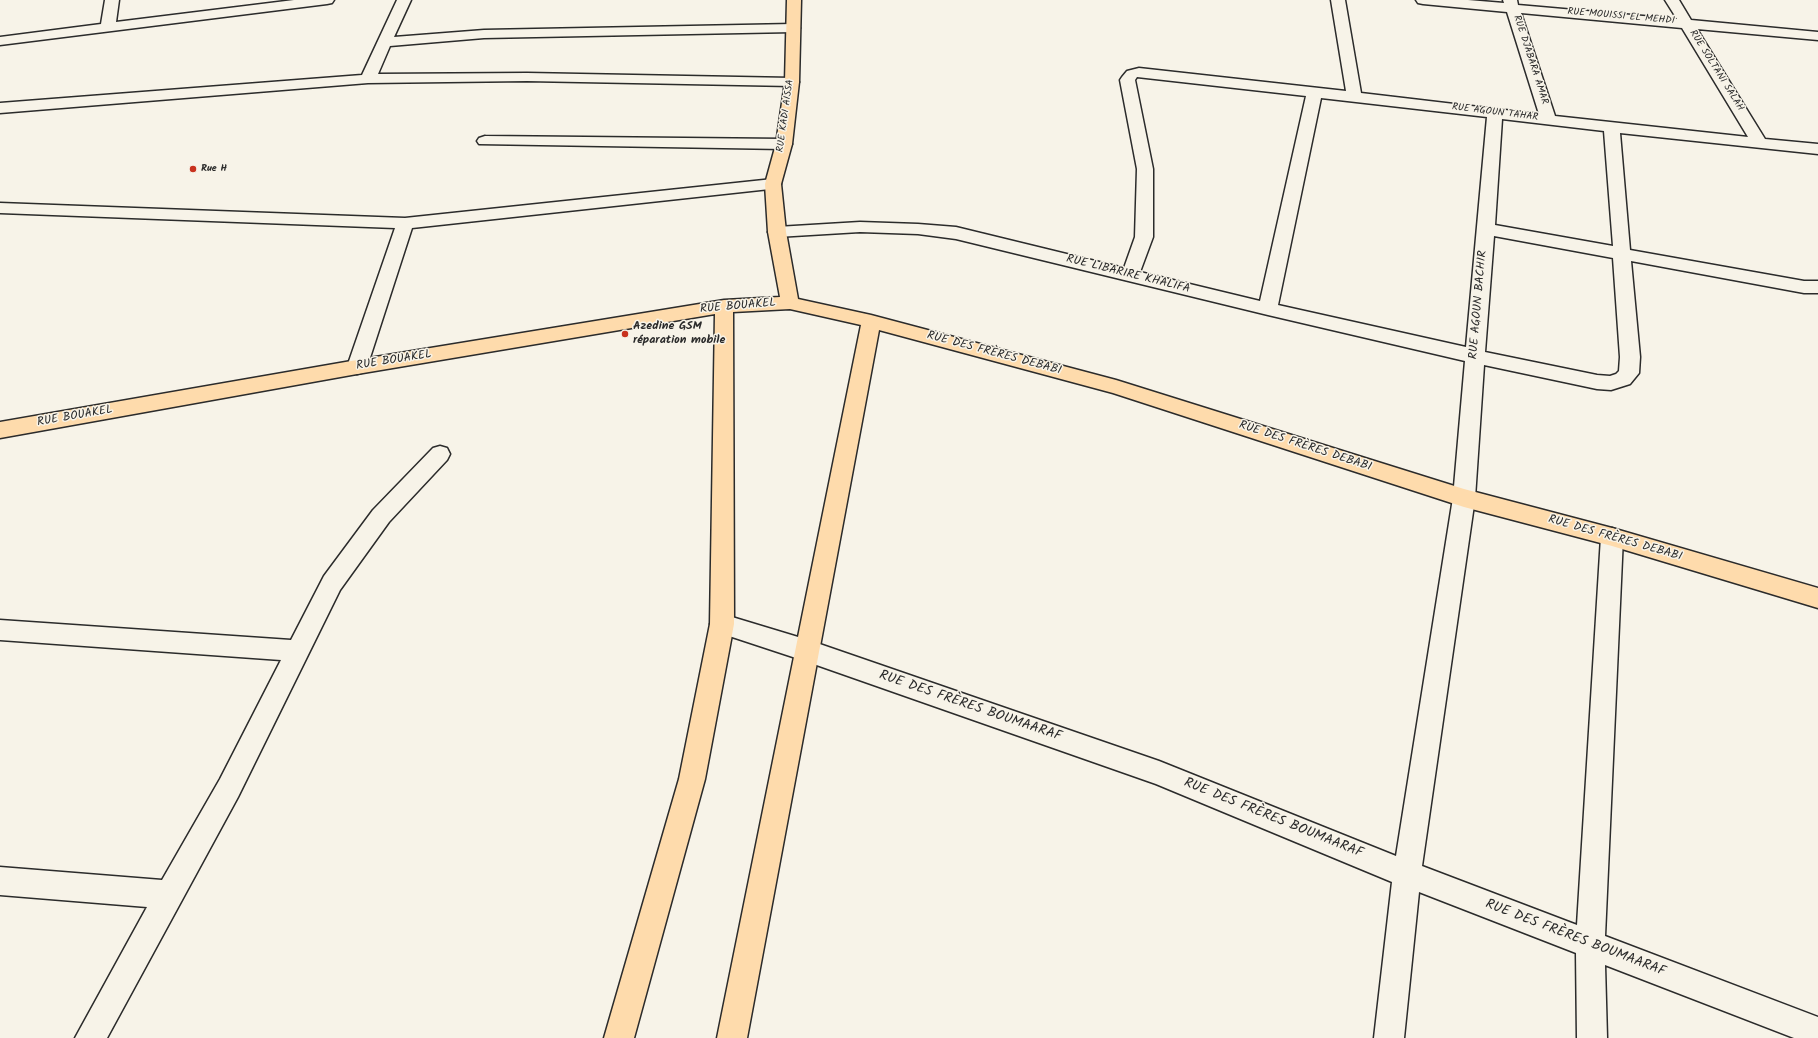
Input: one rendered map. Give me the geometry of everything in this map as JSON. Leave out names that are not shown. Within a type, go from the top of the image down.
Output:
[{"type":"main road","name":"RUE KADI AISSA","points":[[790,303],[777,232],[773,184],[784,144],[792,82],[794,0]]},
{"type":"main road","name":"RUE BOUAKEL","points":[[0,430],[357,367],[724,306],[790,303]]},
{"type":"main road","name":"RUE DES FRÈRES DEBABI","points":[[790,303],[871,321],[1116,387],[1464,498],[1612,537],[1818,598]]},
{"type":"main road","points":[[619,1038],[692,779],[722,624],[724,306]]},
{"type":"main road","points":[[732,1038],[871,321]]},
{"type":"street","points":[[108,27],[112,0]]},
{"type":"street","points":[[0,41],[327,0]]},
{"type":"street","points":[[368,79],[404,0]]},
{"type":"street","points":[[1338,0],[1354,97]]},
{"type":"street","name":"RUE MOUISSI EL MEHDI","points":[[1423,0],[1512,4],[1818,36]]},
{"type":"street","name":"RUE SOLTANI SALAH","points":[[1672,0],[1759,142]]},
{"type":"street","name":"RUE DJABARA AMAR","points":[[1512,4],[1549,120]]},
{"type":"street","points":[[386,42],[484,34],[793,28]]},
{"type":"street","name":"RUE AGOUN TAHAR","points":[[1130,274],[1144,237],[1145,169],[1127,80],[1132,74],[1139,72],[1173,74],[1314,93],[1818,149]]},
{"type":"street","points":[[0,108],[368,79],[527,77],[792,82]]},
{"type":"street","points":[[1268,309],[1314,93]]},
{"type":"street","name":"RUE AGOUN BACHIR","points":[[1389,1038],[1407,874],[1464,498],[1474,356],[1487,229],[1495,113]]},
{"type":"street","name":"RUE LIBARIRE KHALIFA","points":[[777,232],[860,227],[918,229],[956,233],[1130,274],[1268,309],[1474,356],[1597,382],[1611,383],[1623,379],[1629,373],[1630,357],[1612,127]]},
{"type":"street","points":[[485,141],[784,144]]},
{"type":"street","points":[[0,208],[405,223],[773,184]]},
{"type":"street","points":[[357,367],[405,223]]},
{"type":"street","points":[[1487,229],[1804,287],[1818,287]]},
{"type":"street","points":[[90,1038],[229,788],[336,576],[381,516],[440,454]]},
{"type":"street","points":[[1592,1038],[1590,945],[1612,537]]},
{"type":"street","name":"RUE DES FRÈRES BOUMAARAF","points":[[722,624],[808,651],[1159,773],[1407,874],[1818,1032]]},
{"type":"street","points":[[0,630],[298,651]]},
{"type":"street","points":[[0,881],[169,895]]},
{"type":"place","name":"Rue H","points":[[193,169]]},
{"type":"place","name":"Azedine GSM réparation mobile","points":[[625,334]]}]
